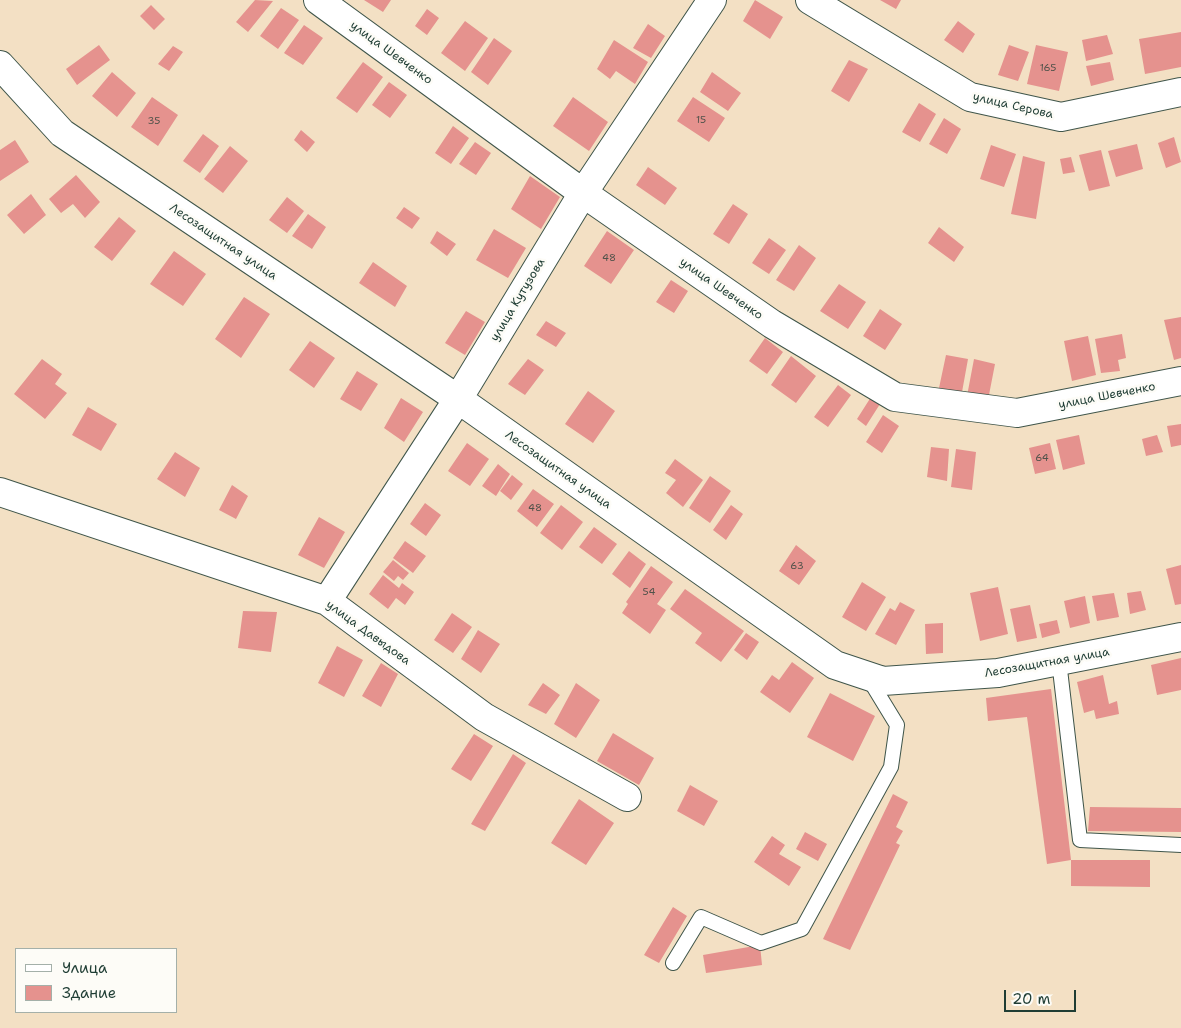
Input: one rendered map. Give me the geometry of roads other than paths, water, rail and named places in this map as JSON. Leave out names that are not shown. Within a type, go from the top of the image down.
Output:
[{"type":"street","name":"улица Шевченко","points":[[318,0],[583,194],[772,324],[895,397],[1017,413],[1181,381]]},
{"type":"street","name":"улица Кутузова","points":[[327,601],[458,399],[583,194],[712,0]]},
{"type":"street","name":"улица Серова","points":[[810,0],[970,97],[1061,117],[1181,92]]},
{"type":"street","name":"Лесозащитная улица","points":[[0,65],[62,133],[458,399],[835,665],[883,681],[998,673],[1181,637]]},
{"type":"street","name":"улица Давыдова","points":[[0,492],[327,601],[484,717],[627,797]]},
{"type":"lane","points":[[1059,662],[1080,840],[1181,845]]},
{"type":"lane","points":[[672,963],[701,917],[760,944],[802,929],[891,767],[897,725],[868,676]]}]
